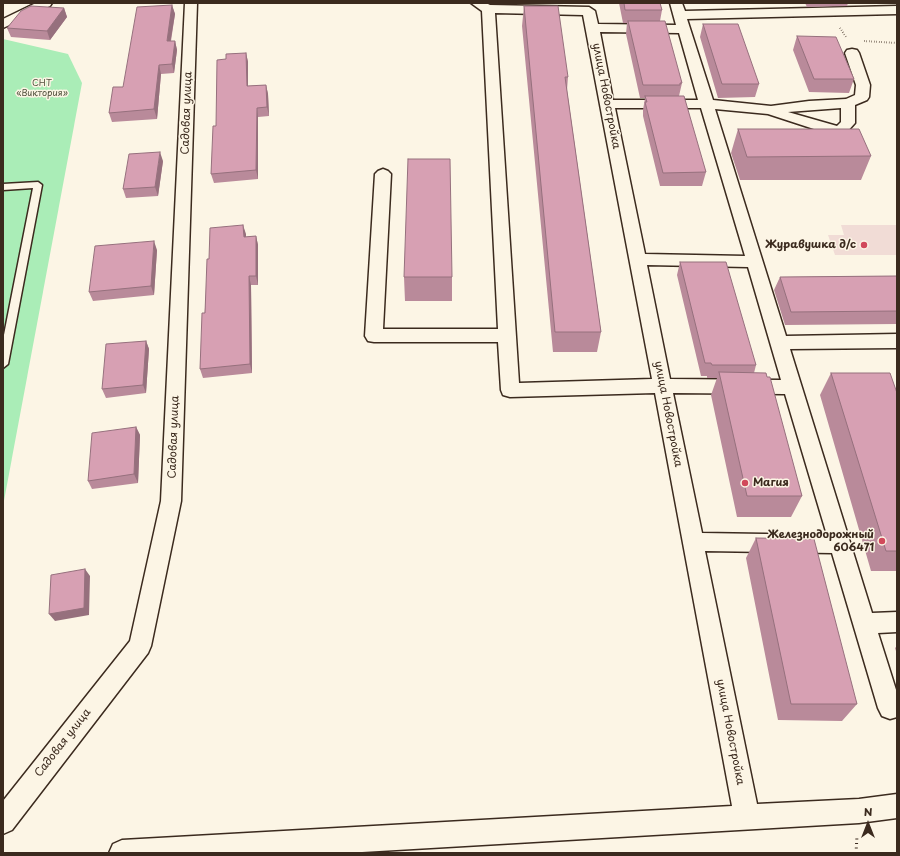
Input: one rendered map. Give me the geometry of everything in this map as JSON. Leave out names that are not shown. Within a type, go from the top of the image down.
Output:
[{"type":"street","points":[[3,24],[46,3]]},
{"type":"street","name":"Садовая улица","points":[[3,821],[140,646],[171,501],[192,3]]},
{"type":"street","points":[[793,387],[662,386],[510,390],[483,6],[591,19],[880,9],[897,10]]},
{"type":"street","points":[[680,16],[707,104],[726,142],[755,262],[890,708]]},
{"type":"street","name":"улица Новостройка","points":[[591,19],[746,817]]},
{"type":"street","points":[[607,104],[707,104],[771,110],[809,105],[848,103],[862,97],[862,85],[852,53]]},
{"type":"street","points":[[803,136],[840,131],[848,123],[848,103]]},
{"type":"street","points":[[771,110],[800,121],[840,131]]},
{"type":"street","points":[[383,174],[374,336],[507,335]]},
{"type":"street","points":[[638,259],[755,262]]},
{"type":"street","points":[[779,343],[897,341]]},
{"type":"street","points":[[693,542],[840,544]]},
{"type":"street","points":[[864,624],[897,622]]},
{"type":"street","points":[[122,853],[859,811],[897,806]]},
{"type":"lane","points":[[3,187],[38,185],[7,320],[3,364]]},
{"type":"shaded area","name":"Журавушка д/с","points":[[841,225],[897,225],[897,255],[835,255],[828,235],[844,235]]},
{"type":"green space","name":"СНТ «Виктория»","points":[[3,39],[68,54],[82,83],[3,506]]},
{"type":"building","points":[[624,3],[660,3],[662,10],[625,10]]},
{"type":"building","points":[[172,5],[167,41],[175,41],[172,64],[159,65],[154,109],[109,113],[113,87],[123,87],[137,7]]},
{"type":"building","points":[[31,6],[64,8],[47,31],[7,28],[21,11]]},
{"type":"building","points":[[524,6],[558,6],[568,77],[565,77],[601,332],[555,332]]},
{"type":"building","points":[[628,21],[665,21],[682,83],[680,83],[680,85],[643,85]]},
{"type":"building","points":[[703,24],[738,24],[759,84],[722,84]]},
{"type":"building","points":[[797,36],[836,37],[854,79],[814,79]]},
{"type":"building","points":[[246,53],[247,86],[266,85],[267,107],[257,108],[256,170],[211,174],[213,126],[216,126],[217,60],[226,59],[226,54]]},
{"type":"building","points":[[645,96],[684,96],[706,172],[663,173],[645,102],[647,102]]},
{"type":"building","points":[[738,129],[859,129],[871,156],[747,157]]},
{"type":"building","points":[[160,152],[155,187],[123,189],[129,154]]},
{"type":"building","points":[[408,159],[450,159],[452,277],[404,277]]},
{"type":"building","points":[[243,225],[244,237],[256,236],[256,276],[249,276],[250,364],[200,369],[202,313],[205,313],[210,228]]},
{"type":"building","points":[[154,241],[151,286],[89,292],[95,246]]},
{"type":"building","points":[[680,262],[726,262],[756,365],[712,365],[711,363],[705,363]]},
{"type":"building","points":[[897,276],[897,311],[791,312],[780,277]]},
{"type":"building","points":[[146,341],[143,385],[102,389],[106,344]]},
{"type":"building","points":[[719,372],[766,373],[767,377],[770,377],[802,496],[747,496]]},
{"type":"building","points":[[831,373],[890,373],[897,393],[897,551],[886,551]]},
{"type":"building","points":[[136,427],[134,474],[88,481],[92,433]]},
{"type":"building","points":[[756,538],[814,539],[857,704],[791,704]]},
{"type":"building","points":[[85,569],[84,608],[49,614],[51,575]]},
{"type":"place","name":"Журавушка д/с","points":[[864,245]]},
{"type":"place","name":"Магия","points":[[745,483]]},
{"type":"place","name":"Железнодорожный 606471","points":[[882,541]]}]
